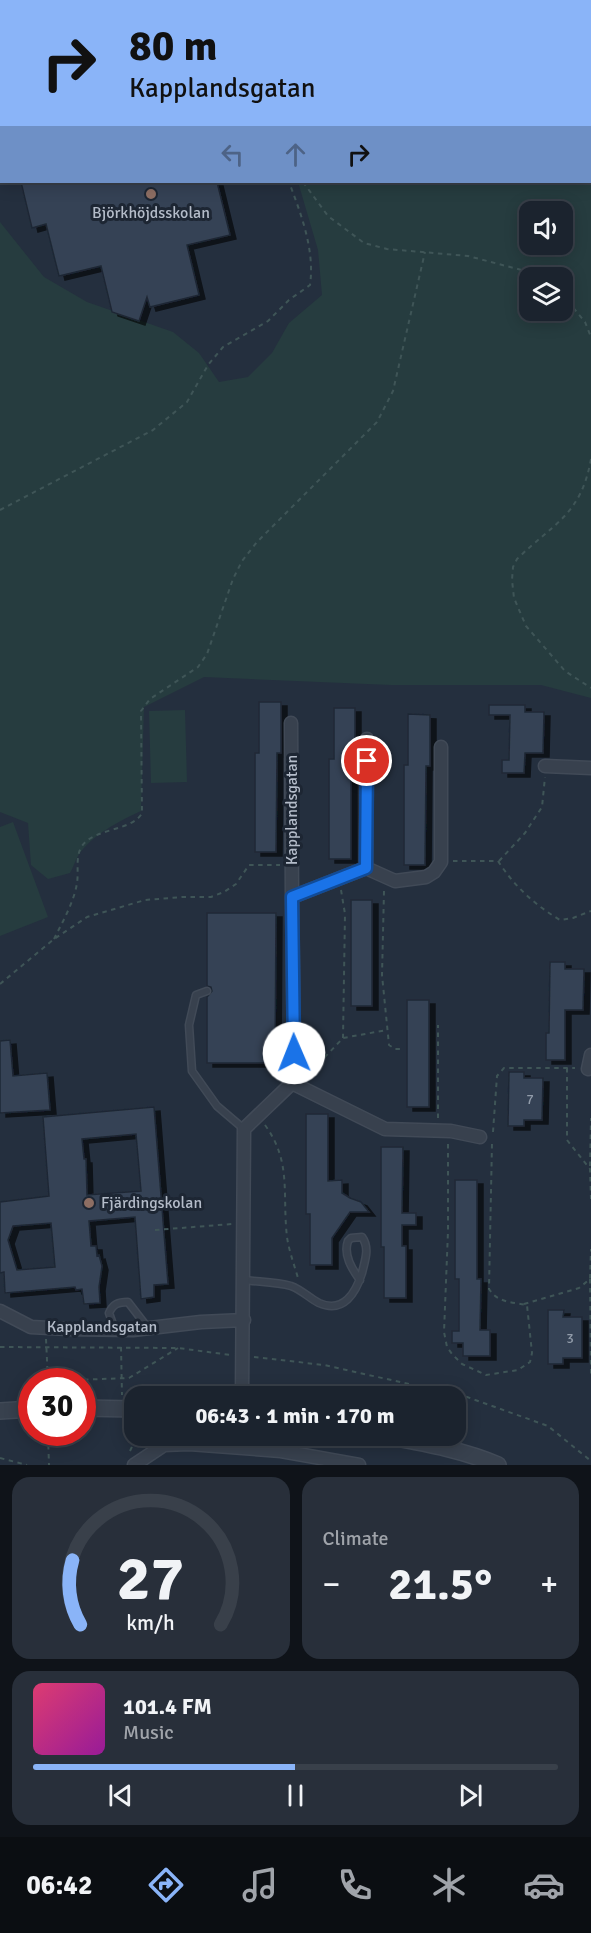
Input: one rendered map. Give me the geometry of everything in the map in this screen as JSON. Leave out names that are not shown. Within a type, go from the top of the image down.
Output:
[{"type":"street","name":"Kapplandsgatan","points":[[291,723],[295,1085]]},
{"type":"street","points":[[366,868],[367,739]]},
{"type":"street","points":[[292,897],[366,868],[395,881],[426,877],[434,872],[441,862],[441,747]]},
{"type":"street","points":[[545,766],[591,768]]},
{"type":"street","points":[[588,1069],[591,1055]]},
{"type":"street","points":[[242,1386],[244,1129],[295,1085],[385,1129],[451,1131],[480,1137]]},
{"type":"street","name":"Kapplandsgatan","points":[[0,1311],[32,1327],[118,1330],[244,1320]]},
{"type":"street","points":[[96,1408],[124,1409]]},
{"type":"street","points":[[0,1410],[18,1409]]},
{"type":"street","points":[[134,1465],[164,1445],[189,1444],[281,1450],[356,1465]]},
{"type":"street","points":[[434,1446],[498,1465]]},
{"type":"lane","points":[[207,991],[196,995],[189,1024],[192,1071],[217,1106],[244,1129]]},
{"type":"lane","points":[[244,1280],[288,1286],[303,1291],[320,1303],[341,1304],[357,1290],[360,1280],[367,1251],[362,1237],[356,1236],[348,1241],[346,1247],[353,1269],[360,1280]]},
{"type":"lane","points":[[118,1330],[109,1313],[111,1308],[120,1302],[128,1302],[148,1329]]},
{"type":"path","points":[[0,510],[153,430],[187,402],[208,364],[223,347],[268,321],[289,300],[310,285],[312,272],[304,220],[290,183]]},
{"type":"path","points":[[304,183],[328,216],[364,243],[387,249],[468,256],[519,269]]},
{"type":"path","points":[[54,939],[72,902],[77,883],[80,848],[88,839],[134,821],[142,813],[141,711],[150,699],[198,667],[207,654],[233,579],[242,561],[257,542],[377,422],[393,391],[425,252]]},
{"type":"path","points":[[573,307],[585,322],[591,337]]},
{"type":"path","points":[[591,459],[581,495],[567,515],[517,559],[513,567],[512,580],[514,598],[526,626],[565,671],[591,688]]},
{"type":"path","points":[[441,862],[498,861],[525,833],[542,807],[545,766]]},
{"type":"path","points":[[498,861],[509,878],[528,897],[560,920],[591,911]]},
{"type":"path","points":[[0,984],[54,939],[87,917],[145,900],[211,897],[236,884],[249,865],[292,864]]},
{"type":"path","points":[[384,876],[382,975],[387,1029],[389,1045],[395,1049],[403,1049]]},
{"type":"path","points":[[336,879],[344,900],[345,914],[343,1038]]},
{"type":"path","points":[[438,1025],[438,1130],[447,1139],[449,1146],[444,1322],[447,1347],[462,1364],[486,1375],[518,1370],[530,1362],[532,1353],[529,1313],[527,1305],[524,1304]]},
{"type":"path","points":[[295,1085],[343,1038],[387,1029]]},
{"type":"path","points":[[588,1069],[504,1068],[497,1076],[492,1138],[489,1289],[493,1295],[505,1302],[524,1304],[579,1288],[590,1279]]},
{"type":"path","points":[[567,1068],[567,1140],[590,1169]]},
{"type":"path","points":[[259,1115],[280,1148],[284,1167],[287,1237],[291,1258],[303,1291]]},
{"type":"path","points":[[591,1118],[591,1199]]},
{"type":"path","points":[[154,1230],[244,1224]]},
{"type":"path","points":[[591,1248],[591,1374]]},
{"type":"path","points":[[45,1327],[47,1368]]},
{"type":"path","points":[[118,1330],[121,1348],[122,1395]]},
{"type":"path","points":[[0,1347],[178,1348],[324,1365],[467,1397],[548,1426],[591,1461]]},
{"type":"path","points":[[96,1379],[129,1378],[178,1348]]},
{"type":"path","points":[[48,1446],[49,1465]]},
{"type":"path","points":[[0,1458],[27,1465]]},
{"type":"green space","points":[[298,183],[591,183],[591,698],[541,685],[391,685],[204,677],[144,707],[141,811],[98,835],[83,849],[70,873],[48,879],[31,865],[28,823],[0,812],[0,222],[44,277],[87,302],[173,332],[199,353],[219,382],[248,377],[272,353],[289,323],[322,295],[318,250]]},
{"type":"green space","points":[[185,710],[187,782],[151,783],[149,711]]},
{"type":"green space","points":[[13,822],[48,917],[0,936],[0,827]]},
{"type":"building","points":[[21,183],[217,183],[230,235],[187,245],[199,295],[150,307],[147,297],[139,321],[112,312],[101,266],[59,276],[46,224],[32,228]]},
{"type":"building","points":[[259,702],[281,702],[281,753],[277,753],[276,852],[255,852],[255,753],[259,753]]},
{"type":"building","points":[[489,705],[525,705],[525,712],[544,712],[543,753],[525,753],[524,773],[502,773],[502,760],[509,760],[510,715],[489,715]]},
{"type":"building","points":[[334,708],[355,708],[355,760],[351,760],[351,859],[329,859],[329,759],[334,759]]},
{"type":"building","points":[[408,714],[430,715],[430,766],[426,766],[425,865],[404,865],[404,765],[408,765]]},
{"type":"building","points":[[351,900],[372,900],[372,1006],[351,1006]]},
{"type":"building","points":[[207,913],[276,913],[275,1063],[207,1063],[207,997],[212,991],[211,987],[207,986]]},
{"type":"building","points":[[550,962],[565,962],[565,969],[584,969],[583,1010],[565,1010],[565,1060],[546,1060],[546,1033],[549,1033]]},
{"type":"building","points":[[407,1000],[429,1000],[429,1107],[407,1107]]},
{"type":"building","points":[[10,1040],[13,1076],[47,1073],[50,1110],[0,1113],[0,1041]]},
{"type":"building","points":[[509,1072],[524,1072],[524,1078],[543,1078],[542,1120],[524,1120],[524,1126],[508,1126]]},
{"type":"building","points":[[154,1107],[168,1284],[154,1285],[154,1297],[141,1299],[135,1217],[89,1221],[91,1246],[96,1246],[97,1256],[99,1255],[102,1266],[99,1287],[100,1303],[84,1304],[82,1289],[76,1290],[75,1287],[5,1293],[4,1272],[0,1273],[0,1202],[49,1196],[43,1117]],"holes":[[[136,1134],[141,1191],[87,1195],[86,1159],[84,1159],[82,1139]],[[51,1223],[55,1267],[17,1270],[8,1240],[13,1226]]]},
{"type":"building","points":[[306,1114],[328,1114],[328,1181],[342,1180],[342,1193],[361,1202],[369,1212],[350,1212],[332,1238],[332,1265],[310,1265],[310,1214],[306,1214]]},
{"type":"building","points":[[381,1147],[403,1147],[402,1213],[416,1213],[416,1225],[402,1225],[402,1246],[406,1246],[406,1298],[384,1298],[384,1247],[381,1247]]},
{"type":"building","points":[[455,1180],[477,1180],[477,1279],[481,1279],[480,1330],[490,1330],[490,1356],[463,1356],[463,1343],[452,1343],[452,1331],[459,1331],[459,1279],[455,1279]]},
{"type":"building","points":[[548,1310],[564,1310],[563,1317],[582,1317],[582,1358],[563,1358],[563,1364],[548,1364]]},
{"type":"place","name":"Björkhöjdsskolan","points":[[151,194]]},
{"type":"place","name":"Fjärdingskolan","points":[[89,1203]]},
{"type":"route","points":[[294,1053],[292,897],[366,868],[367,761]]}]
